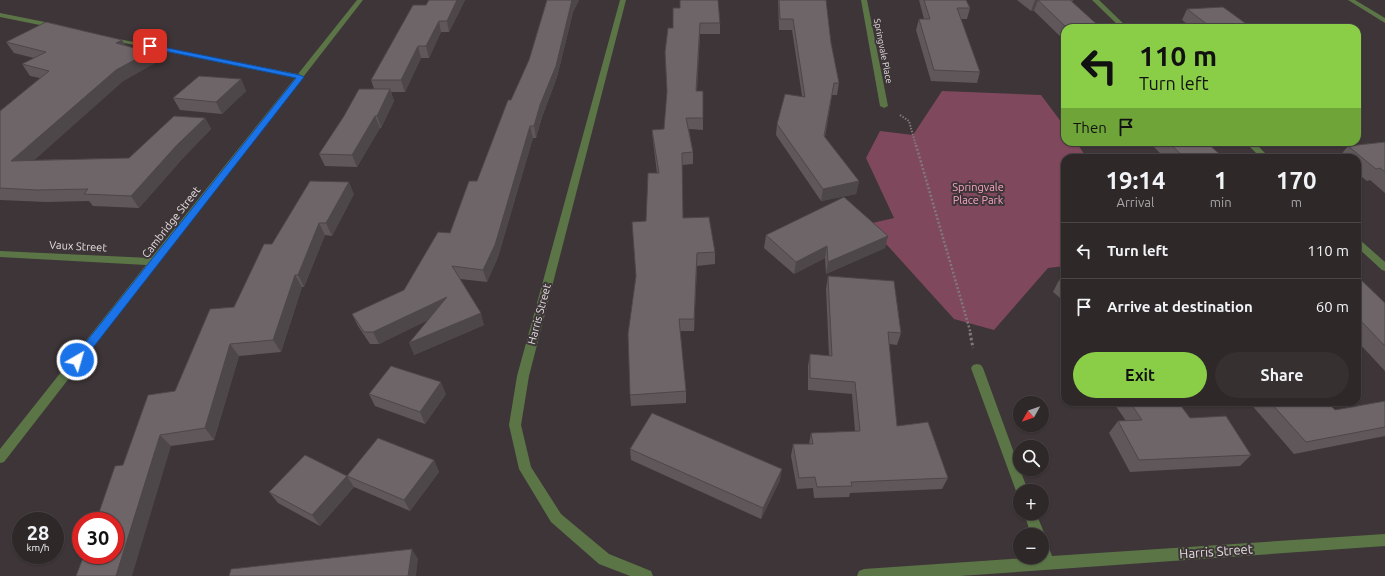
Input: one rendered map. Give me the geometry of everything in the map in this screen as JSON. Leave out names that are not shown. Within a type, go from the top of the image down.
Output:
[{"type":"street","name":"Cambridge Street","points":[[0,458],[360,0]]},
{"type":"street","name":"Harris Street","points":[[623,0],[523,376],[515,425],[525,469],[556,518],[604,559],[646,576]]},
{"type":"street","name":"Springvale Place","points":[[864,0],[884,106]]},
{"type":"street","points":[[1095,0],[1121,24]]},
{"type":"street","points":[[1351,0],[1385,21]]},
{"type":"street","points":[[0,15],[62,27]]},
{"type":"street","points":[[100,35],[300,77]]},
{"type":"street","points":[[1253,146],[1262,154]]},
{"type":"street","points":[[1361,246],[1385,268]]},
{"type":"street","name":"Vaux Street","points":[[0,254],[155,262]]},
{"type":"street","points":[[977,368],[1019,484]]},
{"type":"street","name":"Harris Street","points":[[1049,563],[1385,540]]},
{"type":"street","name":"Harris Street","points":[[864,576],[1034,564]]},
{"type":"path","points":[[884,106],[909,121],[969,325],[977,368]]},
{"type":"green space","name":"Springvale Place Park","points":[[942,91],[1041,95],[1061,122],[1061,146],[1079,146],[1084,154],[1061,154],[1061,266],[1048,268],[994,330],[954,319],[868,224],[894,218],[866,158],[880,131],[913,135]]},
{"type":"building","points":[[429,0],[457,0],[447,21],[439,21],[426,46],[418,46],[401,80],[371,80],[413,5],[426,5]]},
{"type":"building","points":[[547,0],[572,0],[556,66],[540,105],[534,126],[530,126],[495,245],[483,270],[452,266],[481,313],[409,343],[447,297],[373,332],[364,332],[352,314],[404,290],[438,232],[450,233],[469,181],[477,181],[508,100],[511,100],[529,60]]},
{"type":"building","points":[[680,0],[718,0],[720,23],[700,23],[696,91],[703,91],[703,118],[686,118],[693,152],[682,153],[683,218],[709,217],[715,252],[697,253],[694,319],[679,319],[686,391],[630,395],[628,334],[636,276],[632,222],[646,221],[648,173],[659,173],[652,130],[664,129],[667,91],[665,52],[668,28],[673,28],[673,8],[680,8]]},
{"type":"building","points":[[779,0],[826,0],[831,43],[839,83],[834,83],[824,136],[859,181],[823,189],[777,124],[785,94],[805,97],[793,19],[780,19]]},
{"type":"building","points":[[924,0],[966,0],[970,8],[957,8],[980,72],[934,70],[919,19],[930,19]]},
{"type":"building","points":[[1038,0],[1070,0],[1097,24],[1063,24]]},
{"type":"building","points":[[1223,7],[1246,24],[1207,24],[1187,9]]},
{"type":"building","points":[[46,22],[122,40],[116,43],[149,52],[116,70],[11,161],[129,158],[174,116],[205,118],[176,146],[131,196],[84,194],[88,189],[37,190],[0,188],[0,111],[49,71],[22,64],[46,52],[6,42]]},
{"type":"building","points":[[199,76],[241,79],[216,102],[173,98]]},
{"type":"building","points":[[359,89],[390,89],[377,116],[375,116],[352,155],[319,154],[344,116]]},
{"type":"building","points":[[1385,142],[1385,172],[1380,168],[1376,169],[1361,157],[1361,154],[1358,154],[1348,146],[1361,146],[1361,145]]},
{"type":"building","points":[[1172,146],[1210,146],[1220,154],[1181,154]]},
{"type":"building","points":[[310,181],[349,182],[326,223],[319,223],[298,275],[295,275],[273,340],[230,344],[205,428],[160,435],[124,550],[124,512],[99,512],[115,466],[123,465],[148,395],[175,391],[210,309],[234,307],[264,244],[272,244]]},
{"type":"building","points":[[844,197],[888,236],[828,262],[827,246],[796,262],[766,235]]},
{"type":"building","points":[[828,276],[894,281],[901,333],[888,332],[897,426],[928,422],[948,478],[851,482],[852,486],[817,487],[815,477],[799,478],[793,444],[813,444],[811,433],[860,431],[855,382],[810,378],[810,354],[832,356]]},
{"type":"building","points":[[1361,280],[1385,303],[1385,346],[1361,321]]},
{"type":"building","points":[[391,366],[441,382],[420,412],[369,394]]},
{"type":"building","points":[[1385,401],[1385,427],[1306,442],[1274,406],[1331,406],[1335,410]]},
{"type":"building","points":[[1133,406],[1181,406],[1190,418],[1226,416],[1251,455],[1139,460],[1118,421],[1142,420]]},
{"type":"building","points":[[652,413],[782,469],[763,508],[630,449]]},
{"type":"building","points":[[378,438],[434,460],[404,500],[347,476]]},
{"type":"building","points":[[305,455],[347,476],[312,515],[269,492]]},
{"type":"building","points":[[412,549],[408,576],[229,576],[231,569]]},
{"type":"building","points":[[81,564],[120,564],[116,576],[76,576]]},
{"type":"route","points":[[77,360],[300,77],[150,46]]}]
